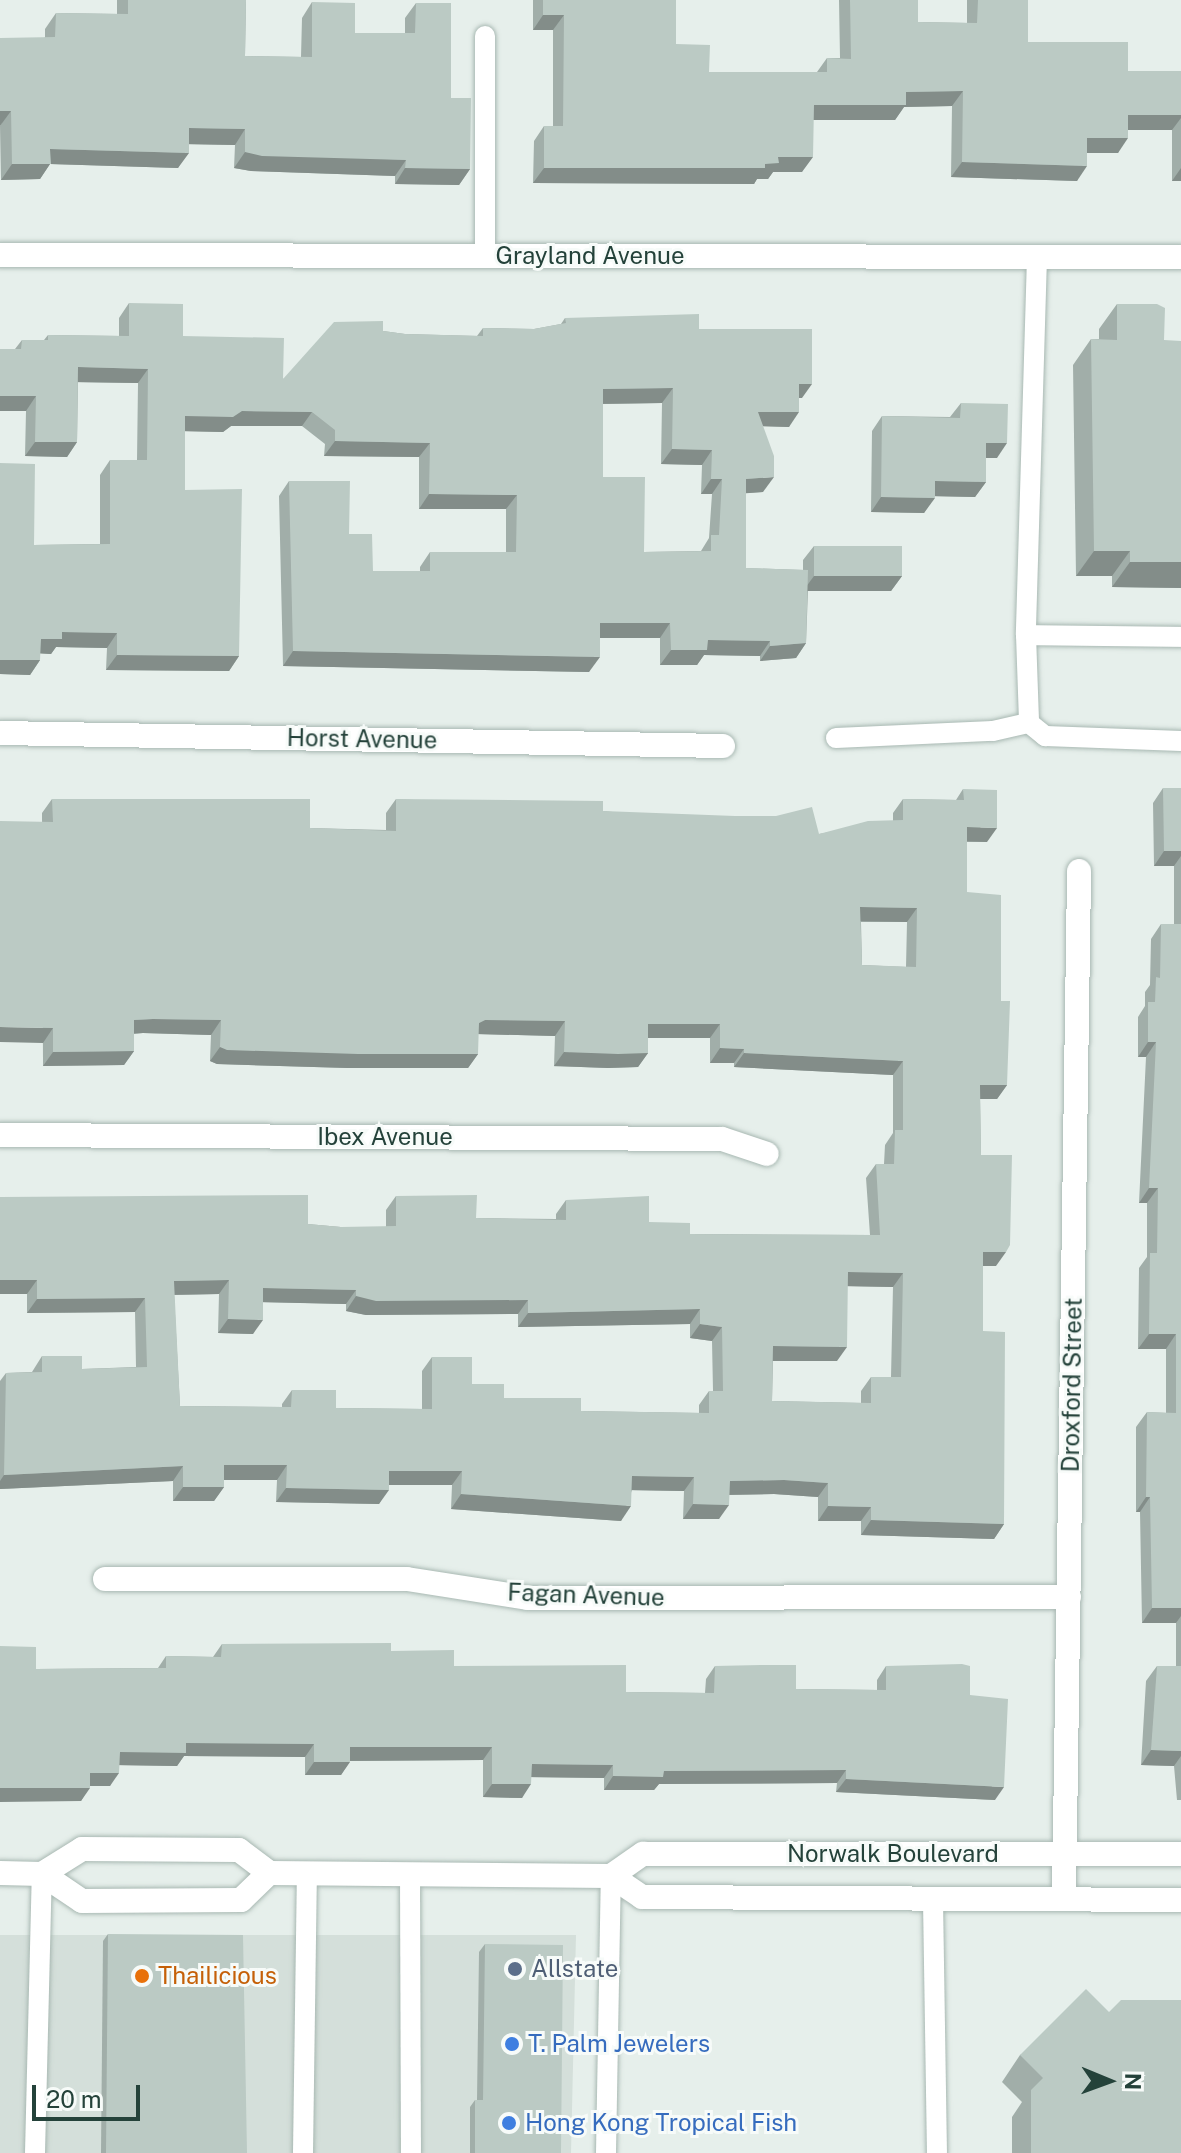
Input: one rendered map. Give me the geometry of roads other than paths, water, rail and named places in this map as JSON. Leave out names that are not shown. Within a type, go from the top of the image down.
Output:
[{"type":"street","name":"Grayland Avenue","points":[[0,255],[1181,257]]},
{"type":"street","name":"Horst Avenue","points":[[0,733],[723,746]]},
{"type":"street","name":"Droxford Street","points":[[1064,1899],[1079,871]]},
{"type":"street","name":"Ibex Avenue","points":[[0,1135],[722,1139],[767,1154]]},
{"type":"street","name":"Fagan Avenue","points":[[105,1579],[407,1579],[528,1598],[1069,1597]]},
{"type":"street","points":[[42,1874],[82,1849],[239,1850],[269,1873],[611,1876]]},
{"type":"street","name":"Norwalk Boulevard","points":[[1181,1854],[643,1854],[611,1876],[642,1897],[1181,1900]]},
{"type":"street","points":[[0,1873],[42,1874],[82,1901],[241,1900],[269,1873]]},
{"type":"lane","points":[[485,36],[485,256]]},
{"type":"lane","points":[[1037,257],[1026,635],[1029,723],[1045,736],[1181,741]]},
{"type":"lane","points":[[1026,635],[1181,637]]},
{"type":"lane","points":[[836,738],[993,731],[1029,723]]},
{"type":"lane","points":[[35,2153],[42,1874]]},
{"type":"lane","points":[[303,2153],[307,1874]]},
{"type":"lane","points":[[410,1875],[411,2153]]},
{"type":"lane","points":[[606,2153],[611,1876]]},
{"type":"lane","points":[[933,1900],[937,2153]]},
{"type":"place","name":"Allstate","points":[[515,1969]]},
{"type":"place","name":"Thailicious","points":[[142,1976]]},
{"type":"place","name":"T. Palm Jewelers","points":[[512,2044]]},
{"type":"place","name":"Hong Kong Tropical Fish","points":[[509,2123]]}]
